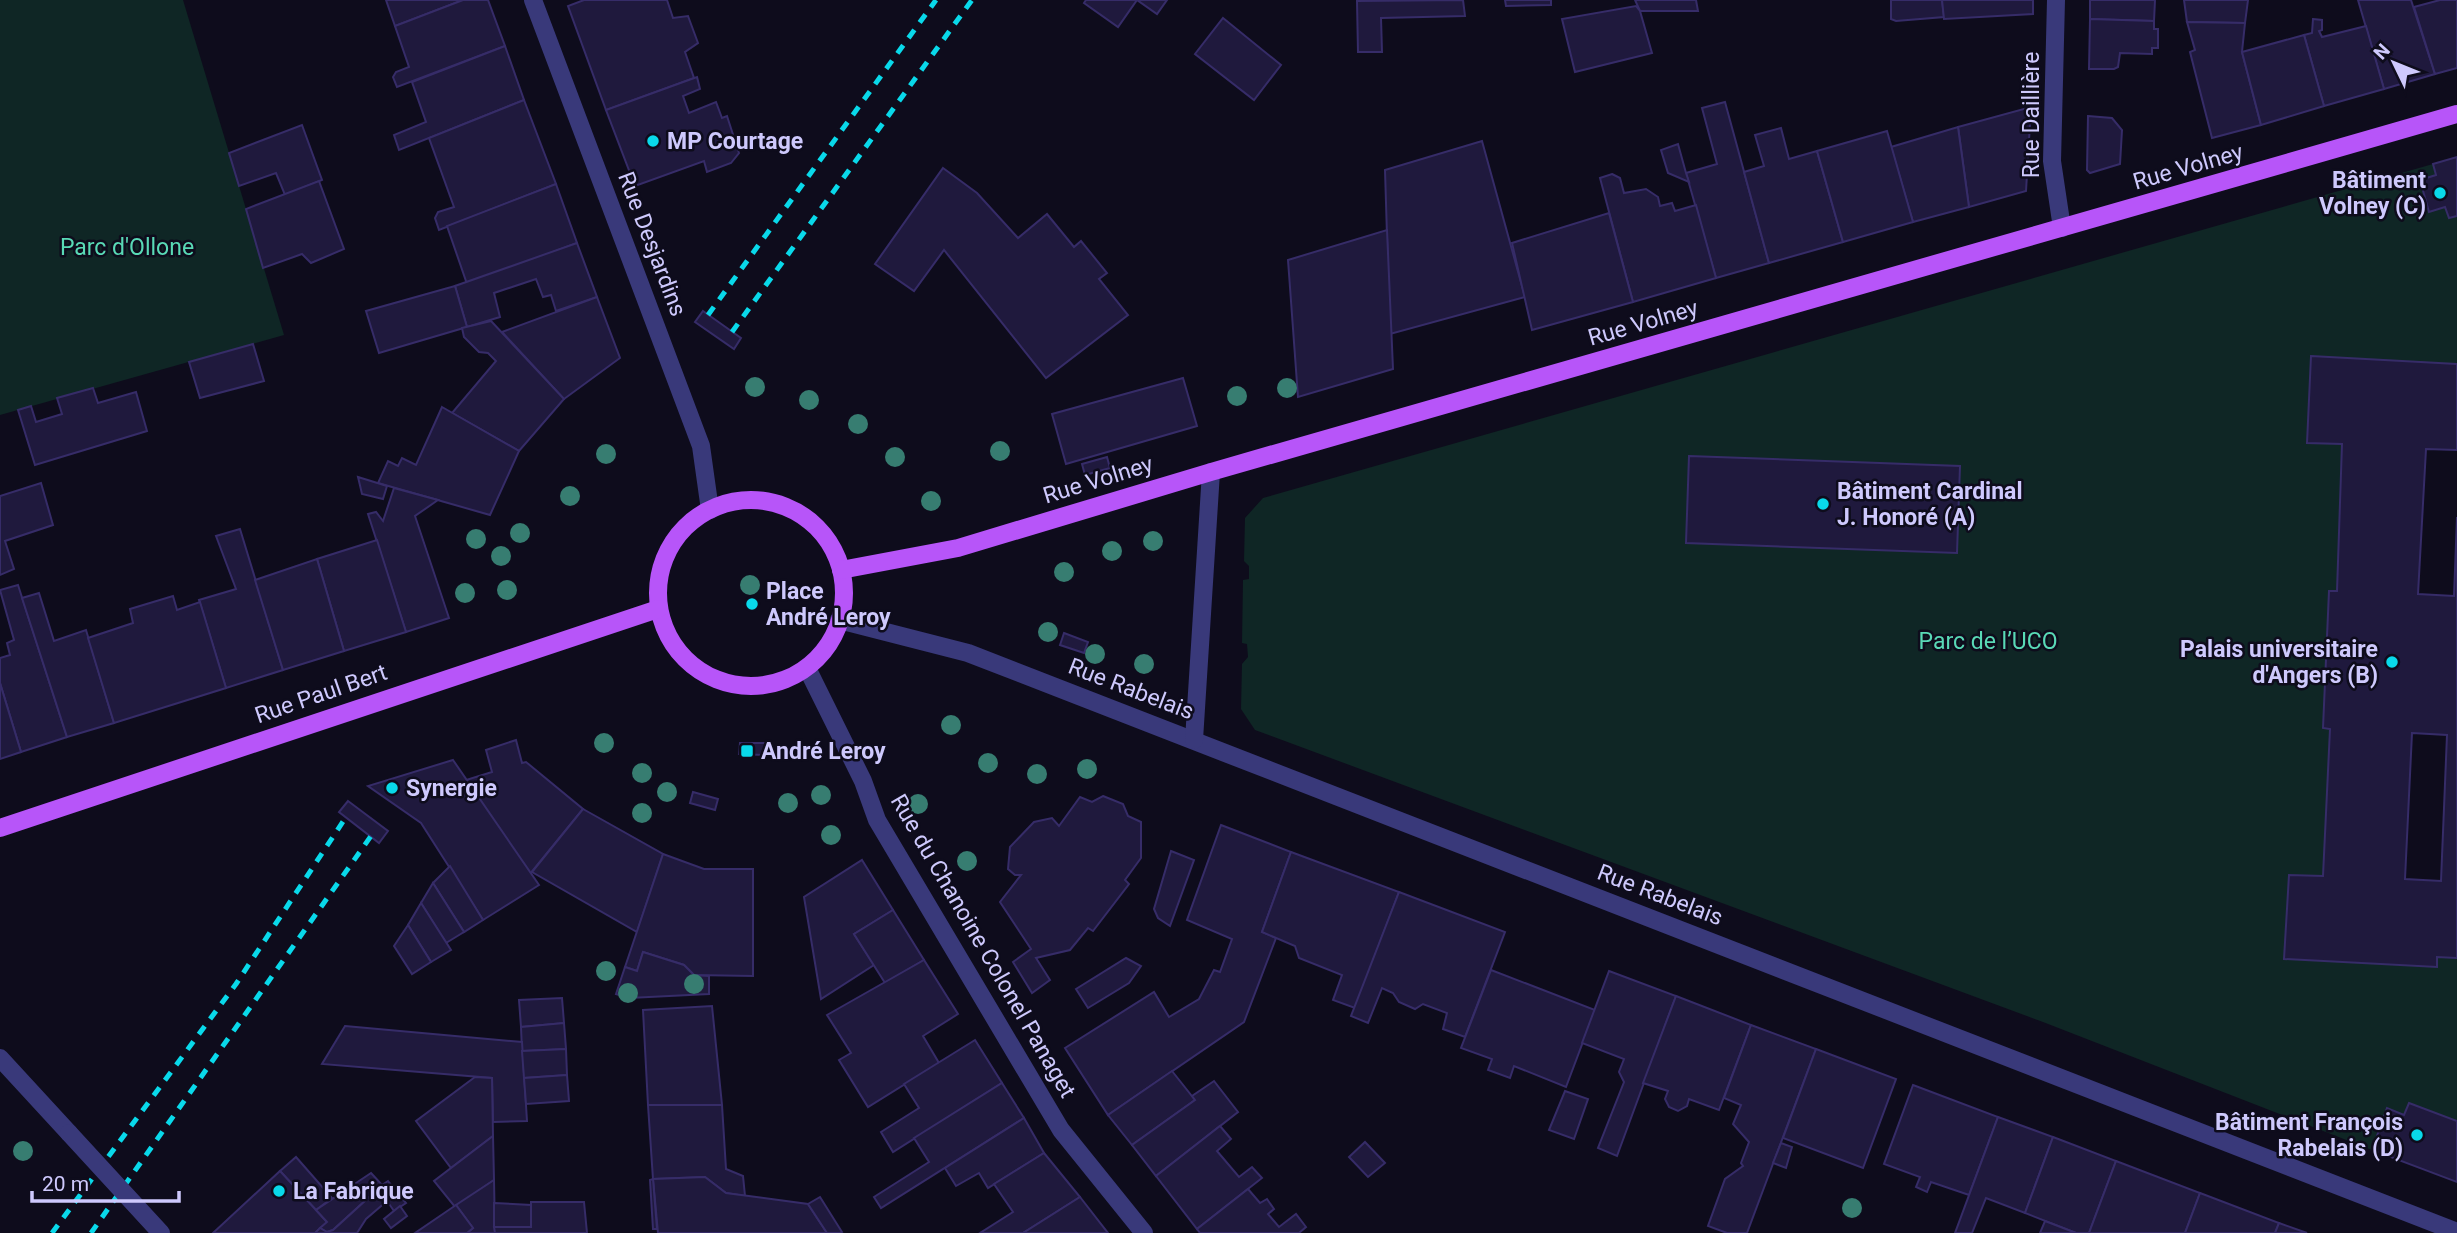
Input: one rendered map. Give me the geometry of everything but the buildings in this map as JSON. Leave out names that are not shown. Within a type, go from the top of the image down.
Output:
[{"type":"main road","name":"Rue Volney","points":[[841,570],[958,548],[1211,472],[2457,114]]},
{"type":"main road","points":[[735,501],[763,501],[789,508],[813,524],[830,544],[841,570],[844,595],[839,620],[827,647],[807,668],[788,679],[768,685],[748,687],[722,682],[699,671],[680,655],[666,633],[659,609],[658,579],[668,551],[685,527],[710,510],[735,501]]},
{"type":"main road","name":"Rue Paul Bert","points":[[0,828],[659,609]]},
{"type":"street","name":"Rue Desjardins","points":[[533,0],[701,446],[710,510]]},
{"type":"street","name":"Rue Daillière","points":[[2056,0],[2052,161],[2062,228]]},
{"type":"street","points":[[1194,740],[1211,472]]},
{"type":"street","name":"Rue Rabelais","points":[[839,620],[968,653],[2457,1232]]},
{"type":"street","name":"Rue du Chanoine Colonel Panaget","points":[[807,668],[863,781],[877,820],[1061,1130],[1144,1233]]},
{"type":"street","points":[[0,1058],[160,1233]]},
{"type":"green space","name":"Parc d'Ollone","points":[[0,0],[183,0],[284,335],[0,415]]},
{"type":"green space","name":"Parc de l’UCO","points":[[2433,164],[2436,175],[2420,180],[2429,211],[2445,207],[2449,218],[2457,216],[2457,364],[2311,357],[2307,443],[2342,444],[2337,591],[2329,592],[2323,728],[2330,729],[2323,876],[2289,875],[2284,959],[2436,967],[2437,957],[2457,958],[2457,1121],[2409,1103],[2404,1115],[2387,1108],[2372,1150],[2043,1022],[1255,730],[1241,709],[1242,664],[1248,657],[1247,644],[1242,643],[1243,580],[1249,579],[1249,566],[1244,561],[1245,518],[1263,498]]},
{"type":"railway","points":[[708,315],[936,0]]},
{"type":"railway","points":[[732,332],[972,0]]},
{"type":"railway","points":[[52,1233],[236,984],[346,817]]},
{"type":"railway","points":[[91,1233],[371,836]]},
{"type":"place","name":"MP Courtage","points":[[653,141]]},
{"type":"place","name":"Bâtiment Volney (C)","points":[[2440,193]]},
{"type":"place","name":"Bâtiment Cardinal J. Honoré (A)","points":[[1823,504]]},
{"type":"place","name":"Place André Leroy","points":[[752,604]]},
{"type":"place","name":"Palais universitaire d'Angers (B)","points":[[2392,662]]},
{"type":"place","name":"André Leroy","points":[[747,751]]},
{"type":"place","name":"Synergie","points":[[392,788]]},
{"type":"place","name":"Bâtiment François Rabelais (D)","points":[[2417,1135]]},
{"type":"place","name":"La Fabrique","points":[[279,1191]]}]
